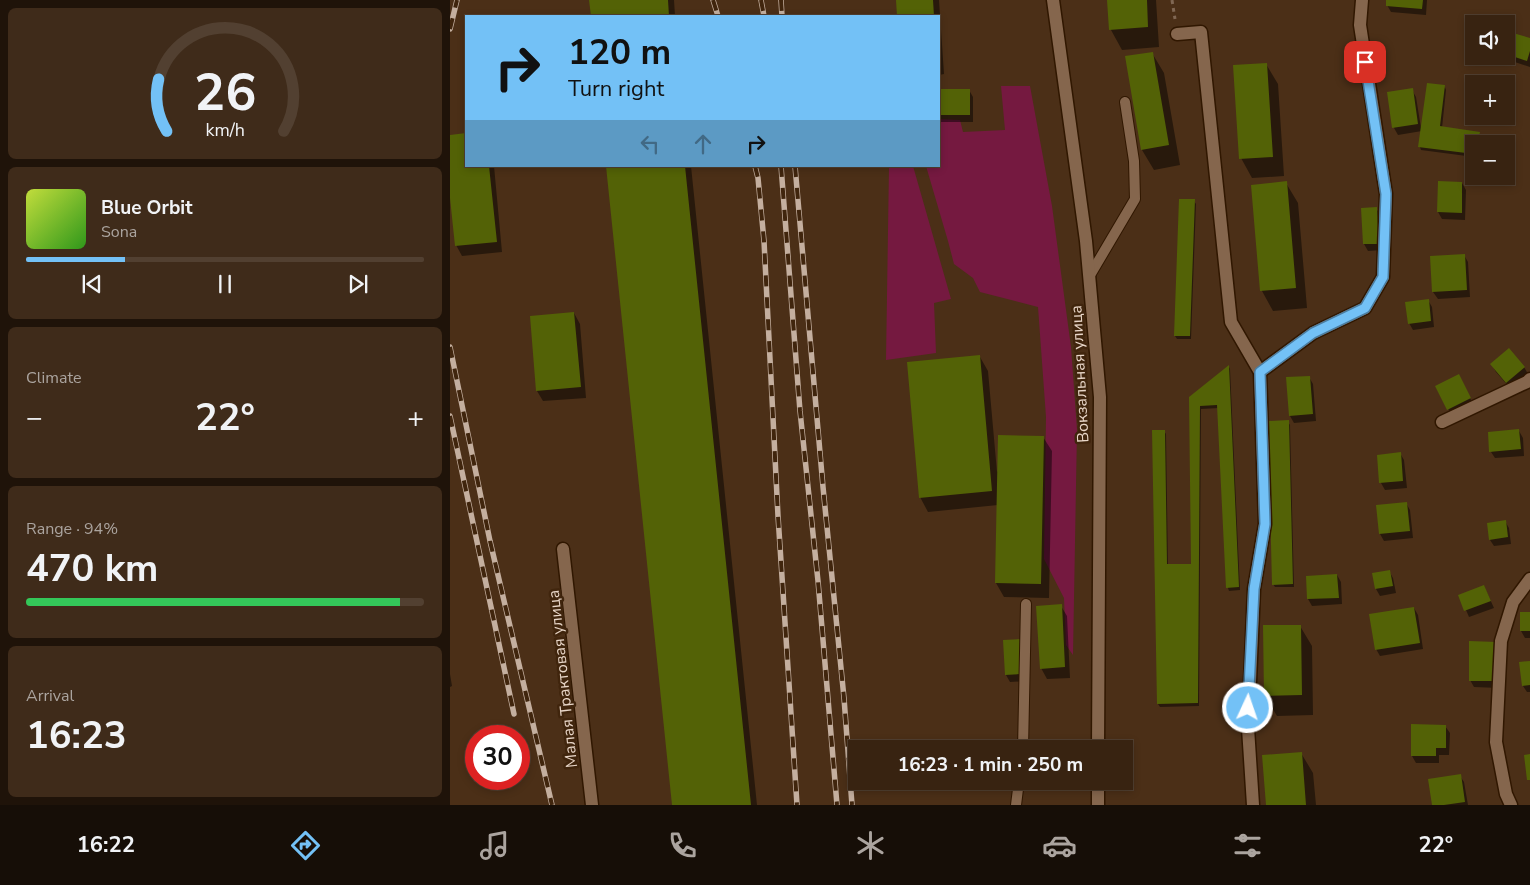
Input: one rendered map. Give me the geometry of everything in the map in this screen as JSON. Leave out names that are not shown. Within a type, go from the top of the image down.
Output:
[{"type":"street","name":"Вокзальная улица","points":[[1053,0],[1086,241],[1100,397],[1098,740]]},
{"type":"street","points":[[1260,372],[1313,333],[1365,308],[1383,277],[1386,194],[1360,25],[1362,0]]},
{"type":"street","points":[[1177,34],[1201,32],[1231,322],[1260,372],[1265,524],[1254,589],[1248,718],[1253,805]]},
{"type":"street","points":[[1442,422],[1530,379]]},
{"type":"street","name":"Малая Трактовая улица","points":[[563,549],[592,805]]},
{"type":"street","points":[[1511,805],[1506,794],[1496,742],[1501,641],[1512,602],[1530,579]]},
{"type":"street","points":[[1098,790],[1098,805]]},
{"type":"lane","points":[[1089,277],[1135,199],[1134,161],[1125,102]]},
{"type":"lane","points":[[1023,740],[1026,604]]},
{"type":"lane","points":[[1016,805],[1018,790]]},
{"type":"shaded area","points":[[1001,86],[1030,86],[1052,206],[1071,347],[1077,430],[1073,655],[1066,645],[1064,598],[1044,559],[1046,417],[1038,307],[980,292],[973,278],[954,264],[926,167],[940,167],[940,119],[960,120],[963,132],[1005,130]]},
{"type":"shaded area","points":[[889,167],[913,167],[951,299],[934,303],[936,353],[886,360]]},
{"type":"building","points":[[589,0],[668,0],[669,15],[591,15]]},
{"type":"building","points":[[896,0],[933,0],[934,15],[897,15]]},
{"type":"building","points":[[1107,0],[1147,0],[1148,27],[1109,30]]},
{"type":"building","points":[[1386,0],[1423,0],[1422,9],[1386,6]]},
{"type":"building","points":[[1515,34],[1530,38],[1530,51],[1527,61],[1515,57]]},
{"type":"building","points":[[1153,52],[1169,145],[1141,150],[1125,56]]},
{"type":"building","points":[[1267,63],[1273,157],[1239,159],[1233,65]]},
{"type":"building","points":[[1427,83],[1445,85],[1440,126],[1480,132],[1480,135],[1465,135],[1465,153],[1418,147]]},
{"type":"building","points":[[1413,88],[1418,124],[1392,128],[1387,92]]},
{"type":"building","points":[[940,89],[970,89],[970,115],[940,115]]},
{"type":"building","points":[[465,133],[465,167],[489,167],[497,242],[455,246],[450,198],[450,135]]},
{"type":"building","points":[[606,167],[685,167],[751,805],[672,805]]},
{"type":"building","points":[[1287,181],[1296,288],[1260,291],[1251,185]]},
{"type":"building","points":[[1438,181],[1462,182],[1462,213],[1437,212]]},
{"type":"building","points":[[1179,199],[1195,199],[1190,336],[1174,336]]},
{"type":"building","points":[[1377,207],[1379,244],[1363,244],[1361,208]]},
{"type":"building","points":[[1465,254],[1467,290],[1432,292],[1430,256]]},
{"type":"building","points":[[1429,299],[1431,321],[1408,324],[1405,302]]},
{"type":"building","points":[[574,312],[581,387],[536,391],[530,316]]},
{"type":"building","points":[[1509,348],[1525,367],[1506,383],[1490,364]]},
{"type":"building","points":[[980,355],[992,491],[919,498],[907,362]]},
{"type":"building","points":[[1229,365],[1239,587],[1226,588],[1217,405],[1200,406],[1198,703],[1157,704],[1152,430],[1165,430],[1167,564],[1191,564],[1189,397]]},
{"type":"building","points":[[1459,374],[1471,398],[1447,410],[1435,386]]},
{"type":"building","points":[[1310,376],[1313,414],[1289,416],[1286,377]]},
{"type":"building","points":[[1289,420],[1293,584],[1272,585],[1268,421]]},
{"type":"building","points":[[1519,429],[1521,449],[1489,452],[1488,432]]},
{"type":"building","points":[[998,435],[1044,436],[1041,584],[995,583]]},
{"type":"building","points":[[1401,452],[1403,481],[1379,483],[1377,455]]},
{"type":"building","points":[[1407,502],[1410,531],[1379,534],[1376,505]]},
{"type":"building","points":[[1506,520],[1508,537],[1489,540],[1487,523]]},
{"type":"building","points":[[1390,570],[1393,586],[1375,589],[1372,573]]},
{"type":"building","points":[[1337,574],[1339,598],[1307,599],[1306,576]]},
{"type":"building","points":[[1484,585],[1491,601],[1464,611],[1458,595]]},
{"type":"building","points":[[1062,604],[1065,667],[1040,669],[1036,606]]},
{"type":"building","points":[[1414,607],[1420,643],[1375,650],[1369,614]]},
{"type":"building","points":[[1520,612],[1530,612],[1530,631],[1520,631]]},
{"type":"building","points":[[1263,625],[1301,625],[1302,695],[1264,696]]},
{"type":"building","points":[[1021,639],[1022,674],[1005,675],[1003,640]]},
{"type":"building","points":[[1469,641],[1497,642],[1496,681],[1469,681]]},
{"type":"building","points":[[1530,661],[1530,685],[1522,686],[1519,662]]},
{"type":"building","points":[[1411,724],[1446,725],[1446,748],[1436,748],[1436,756],[1411,756]]},
{"type":"building","points":[[1302,752],[1306,805],[1266,805],[1262,755]]},
{"type":"building","points":[[1530,754],[1530,780],[1527,780],[1524,755]]},
{"type":"building","points":[[1461,774],[1465,802],[1432,805],[1428,779]]},
{"type":"railway","points":[[450,29],[457,0]]},
{"type":"railway","points":[[713,0],[718,15]]},
{"type":"railway","points":[[761,0],[764,15]]},
{"type":"railway","points":[[781,0],[782,15]]},
{"type":"railway","points":[[755,167],[764,241],[778,516],[797,805]]},
{"type":"railway","points":[[781,167],[800,411],[818,581],[837,805]]},
{"type":"railway","points":[[795,167],[823,487],[844,698],[852,805]]},
{"type":"railway","points":[[450,347],[490,541],[552,805]]},
{"type":"railway","points":[[450,416],[514,714]]},
{"type":"route","points":[[1248,708],[1254,589],[1265,524],[1260,372],[1313,333],[1365,308],[1383,277],[1386,194],[1365,62]]}]
